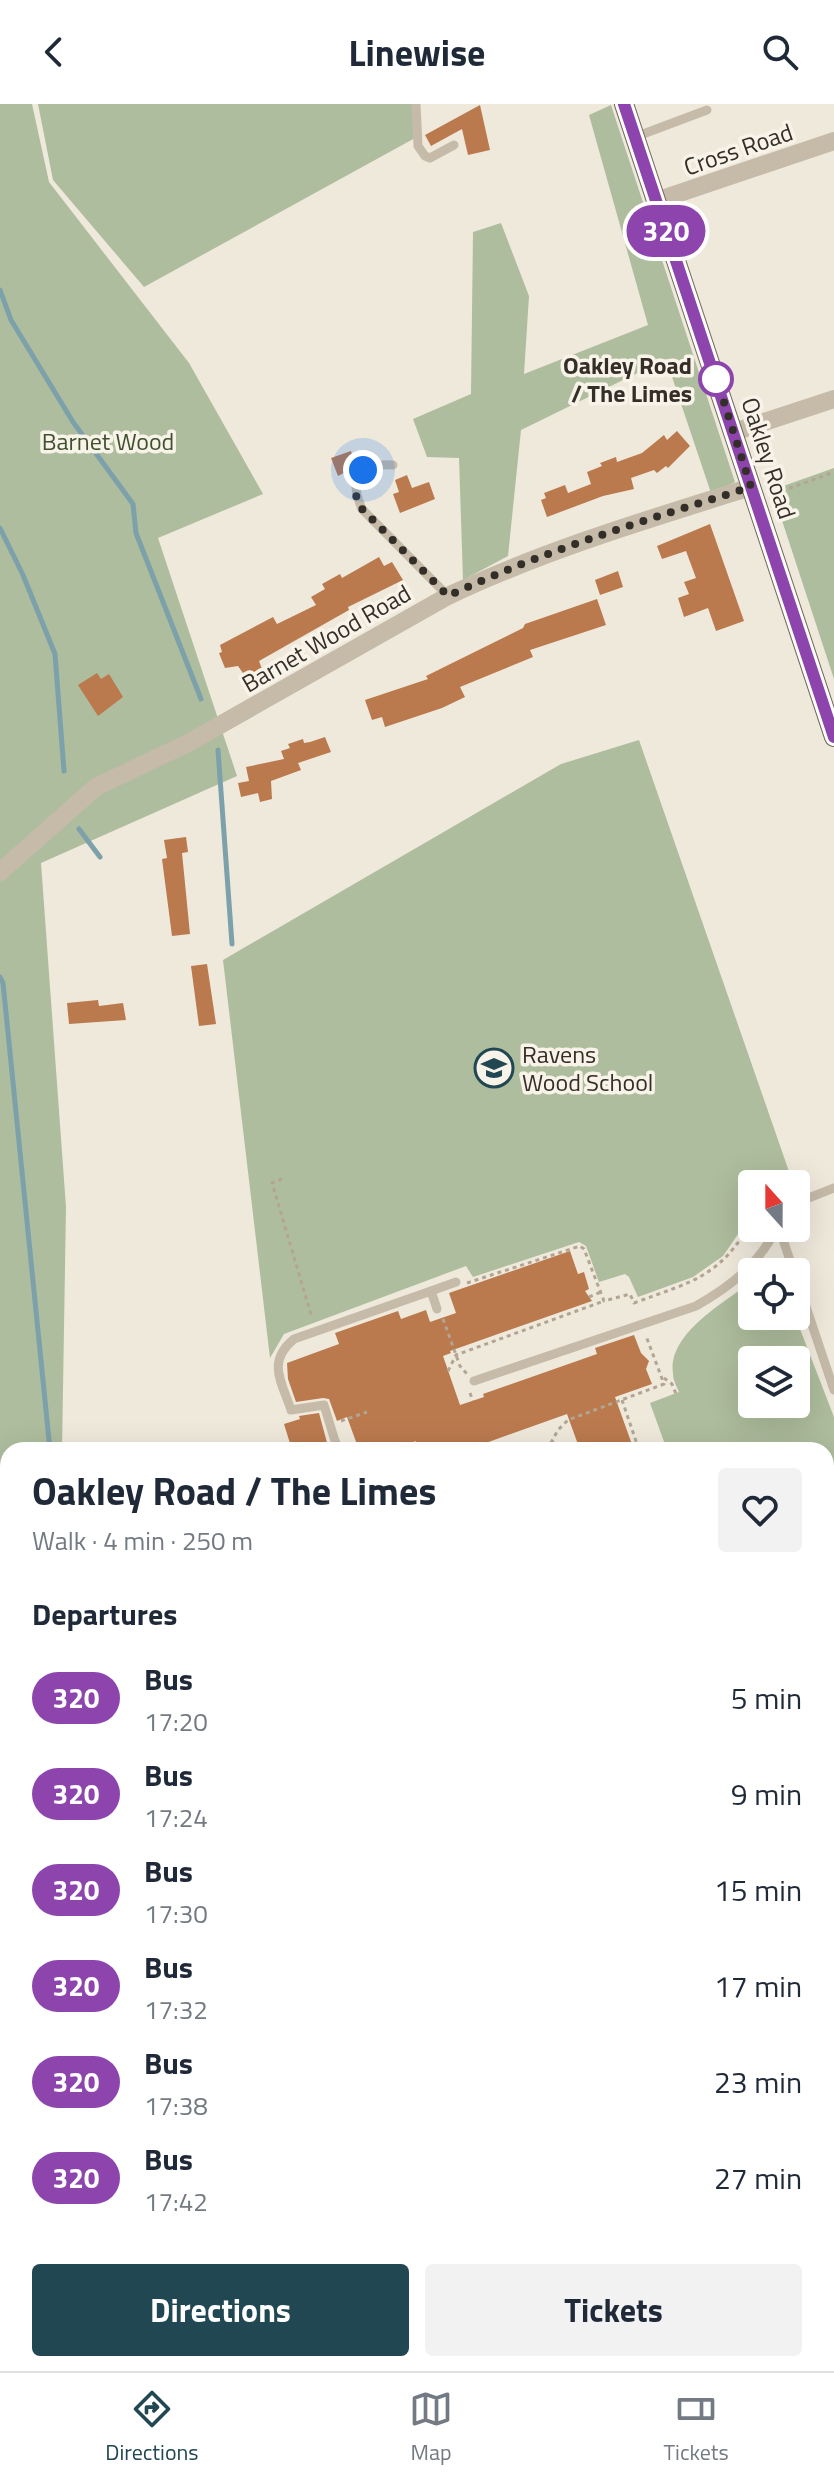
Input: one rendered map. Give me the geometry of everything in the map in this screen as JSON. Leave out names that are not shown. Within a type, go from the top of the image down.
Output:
[{"type":"main road","name":"Oakley Road","points":[[624,104],[834,737]]},
{"type":"street","name":"Cross Road","points":[[656,201],[834,141]]},
{"type":"street","points":[[734,432],[834,399]]},
{"type":"street","name":"Barnet Wood Road","points":[[0,872],[96,787],[190,742],[448,596],[563,548],[754,494]]},
{"type":"lane","points":[[416,104],[420,152],[430,158],[454,145]]},
{"type":"lane","points":[[635,137],[707,110]]},
{"type":"lane","points":[[393,465],[376,464],[363,470],[355,480],[355,493],[362,509],[448,596]]},
{"type":"lane","points":[[810,1196],[834,1188]]},
{"type":"lane","points":[[474,1381],[696,1306],[724,1290],[749,1269],[768,1242]]},
{"type":"lane","points":[[337,1442],[324,1405],[291,1410],[277,1367],[284,1347],[294,1339],[456,1282]]},
{"type":"lane","points":[[431,1291],[437,1309]]},
{"type":"lane","points":[[810,1319],[834,1390]]},
{"type":"path","points":[[754,494],[834,472]]},
{"type":"path","points":[[282,1179],[272,1183],[316,1331]]},
{"type":"path","points":[[634,1303],[713,1270],[729,1257],[739,1242]]},
{"type":"path","points":[[456,1282],[464,1284],[580,1246],[584,1249],[604,1301]]},
{"type":"path","points":[[589,1297],[601,1292]]},
{"type":"path","points":[[448,1371],[456,1355],[630,1294],[664,1384],[568,1420],[551,1441]]},
{"type":"path","points":[[437,1309],[460,1366],[474,1381]]},
{"type":"path","points":[[661,1376],[672,1384],[676,1394]]},
{"type":"path","points":[[622,1400],[636,1442]]},
{"type":"path","points":[[330,1425],[367,1412]]},
{"type":"green space","name":"Barnet Wood","points":[[0,104],[32,104],[49,182],[189,363],[263,494],[158,538],[237,776],[41,863],[66,1207],[62,1442],[0,1442]]},
{"type":"green space","points":[[38,104],[413,104],[415,138],[144,287],[53,180]]},
{"type":"green space","points":[[611,105],[735,482],[711,493],[666,359],[521,430],[508,556],[463,580],[459,458],[427,457],[413,419],[471,394],[473,232],[501,223],[529,296],[524,374],[648,325],[589,115]]},
{"type":"green space","points":[[834,468],[834,679],[772,490]]},
{"type":"green space","name":"Ravens Wood School","points":[[639,740],[788,1170],[738,1170],[738,1234],[723,1256],[693,1277],[638,1297],[625,1274],[599,1282],[586,1246],[579,1242],[473,1277],[466,1266],[284,1334],[270,1358],[223,960],[561,764]]},
{"type":"green space","points":[[738,1291],[738,1330],[800,1330],[807,1346],[738,1346],[738,1418],[810,1418],[810,1355],[834,1417],[834,1442],[664,1442],[650,1403],[679,1392],[674,1381],[674,1359],[679,1345],[700,1320]]},
{"type":"building","points":[[480,105],[490,150],[468,155],[462,129],[431,146],[425,135]]},
{"type":"building","points":[[677,431],[690,446],[668,468],[666,466],[657,473],[654,470],[631,478],[634,489],[603,496],[547,517],[541,500],[546,498],[544,493],[565,485],[568,493],[591,484],[587,472],[602,466],[600,463],[616,457],[617,462],[642,453],[664,435],[667,440]]},
{"type":"building","points":[[351,451],[356,467],[338,476],[331,458]]},
{"type":"building","points":[[407,475],[412,488],[429,482],[435,499],[400,513],[393,494],[399,492],[395,480]]},
{"type":"building","points":[[710,524],[744,621],[716,631],[708,608],[684,617],[678,598],[689,594],[684,582],[696,578],[686,551],[662,559],[657,546]]},
{"type":"building","points":[[379,557],[384,566],[392,562],[403,580],[348,607],[349,610],[259,661],[262,669],[245,676],[238,666],[225,668],[219,653],[222,652],[220,645],[273,617],[277,624],[316,605],[311,597],[325,589],[322,584],[340,574],[342,578]]},
{"type":"building","points":[[618,571],[623,587],[600,595],[595,580]]},
{"type":"building","points":[[597,599],[606,625],[530,650],[533,657],[460,687],[465,697],[442,708],[385,727],[382,717],[372,720],[365,700],[428,679],[426,676],[523,628],[525,624]]},
{"type":"building","points":[[97,673],[101,679],[109,674],[123,697],[98,716],[78,685]]},
{"type":"building","points":[[325,737],[331,752],[298,763],[301,770],[271,781],[272,799],[260,802],[258,793],[241,797],[238,783],[249,781],[246,767],[284,759],[281,751],[290,748],[288,744]]},
{"type":"building","points":[[186,837],[188,852],[182,853],[190,934],[172,936],[162,859],[167,858],[164,840]]},
{"type":"building","points":[[207,964],[216,1024],[199,1026],[191,966]]},
{"type":"building","points":[[98,1000],[99,1006],[123,1003],[126,1020],[69,1024],[67,1003]]},
{"type":"building","points":[[570,1251],[578,1274],[584,1272],[589,1289],[585,1291],[592,1301],[443,1356],[460,1405],[597,1354],[595,1348],[634,1335],[641,1353],[649,1361],[646,1369],[652,1384],[615,1397],[631,1442],[577,1442],[567,1414],[489,1442],[356,1442],[347,1417],[337,1421],[329,1399],[296,1402],[288,1379],[287,1363],[339,1344],[335,1333],[398,1311],[401,1319],[426,1310],[430,1322],[456,1313],[449,1293]]},
{"type":"building","points":[[319,1413],[327,1442],[290,1442],[284,1424],[300,1419],[299,1416]]},
{"type":"waterway","points":[[0,290],[11,320],[73,422],[133,504],[136,533],[201,699]]},
{"type":"waterway","points":[[0,528],[55,654],[64,771]]},
{"type":"waterway","points":[[218,750],[232,944]]},
{"type":"waterway","points":[[79,829],[100,857]]},
{"type":"waterway","points":[[0,977],[49,1442]]},
{"type":"bus line","name":"320","points":[[624,104],[834,737]]},
{"type":"place","name":"Oakley Road / The Limes","points":[[716,379]]},
{"type":"place","name":"Ravens Wood School","points":[[494,1068]]},
{"type":"route","points":[[363,470],[355,480],[355,493],[362,509],[448,596],[563,548],[751,487],[715,374],[716,379]]}]
